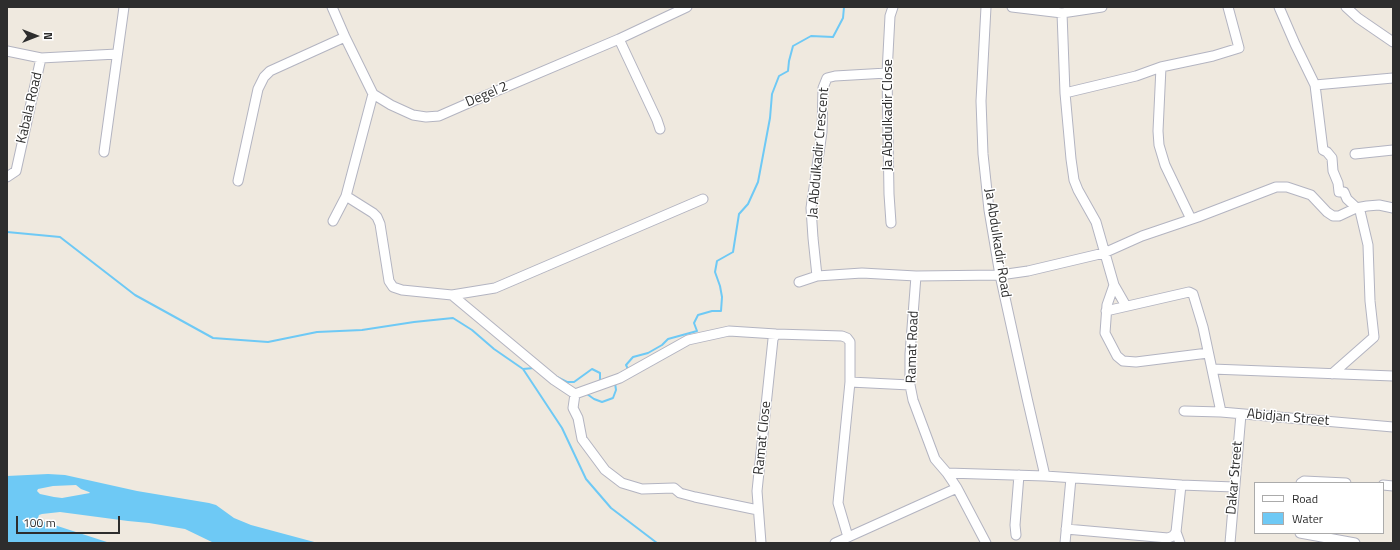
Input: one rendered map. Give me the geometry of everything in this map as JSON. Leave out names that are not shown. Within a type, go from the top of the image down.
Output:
[{"type":"street","points":[[104,152],[124,7]]},
{"type":"street","points":[[332,7],[373,94],[346,196],[333,221]]},
{"type":"street","name":"Degel 2","points":[[373,94],[413,115],[426,117],[439,116],[619,39],[687,7]]},
{"type":"street","name":"Ja Abdulkadir Close","points":[[891,223],[889,194],[887,73],[890,16],[893,7]]},
{"type":"street","name":"Ja Abdulkadir Road","points":[[986,7],[981,101],[983,146],[989,210],[1000,275],[1046,476]]},
{"type":"street","points":[[1012,7],[1062,14],[1102,7]]},
{"type":"street","points":[[1065,93],[1136,76],[1161,67],[1213,56],[1239,48],[1228,7]]},
{"type":"street","points":[[1279,7],[1315,85],[1323,150],[1328,152],[1332,158],[1339,192],[1344,192],[1347,200],[1360,210],[1368,245],[1371,316],[1374,337],[1332,374]]},
{"type":"street","points":[[1346,7],[1358,18],[1393,42]]},
{"type":"street","points":[[1062,14],[1065,93],[1074,180],[1096,222],[1114,285],[1126,306]]},
{"type":"street","points":[[238,181],[258,89],[264,77],[270,71],[345,37]]},
{"type":"street","points":[[619,39],[658,120],[660,129]]},
{"type":"street","points":[[7,51],[41,58],[117,54]]},
{"type":"street","name":"Kabala Road","points":[[7,177],[16,171],[41,58]]},
{"type":"street","points":[[1161,67],[1158,131],[1159,145],[1165,165],[1191,220]]},
{"type":"street","name":"Ja Abdulkadir Crescent","points":[[818,276],[811,208],[822,132],[823,88],[827,78],[834,76],[887,73]]},
{"type":"street","points":[[1315,85],[1393,78]]},
{"type":"street","points":[[1355,154],[1393,150]]},
{"type":"street","points":[[799,282],[818,276],[862,273],[916,276],[1000,275],[1028,271],[1104,253],[1142,236],[1191,220],[1276,187],[1287,187],[1311,196],[1333,216],[1339,216],[1356,208],[1379,205],[1393,208]]},
{"type":"street","points":[[346,196],[377,217],[380,224],[389,281],[393,287],[402,290],[452,295],[495,288],[703,199]]},
{"type":"street","name":"Ramat Road","points":[[916,276],[910,354],[910,385],[913,400],[935,459],[947,472],[957,488],[986,543]]},
{"type":"street","points":[[1114,285],[1107,305],[1105,333],[1117,356],[1123,360],[1136,362],[1208,353]]},
{"type":"street","points":[[1106,311],[1189,292],[1193,294],[1203,327],[1221,412]]},
{"type":"street","points":[[452,295],[554,380],[575,394]]},
{"type":"street","points":[[575,394],[620,378],[688,340],[729,331],[842,336],[847,338],[850,342],[850,382],[838,504],[848,537]]},
{"type":"street","name":"Ramat Close","points":[[760,543],[757,491],[773,339],[776,334]]},
{"type":"street","points":[[1212,369],[1393,376]]},
{"type":"street","points":[[850,382],[910,385]]},
{"type":"street","points":[[575,394],[573,408],[578,418],[582,439],[605,470],[622,483],[642,489],[674,488],[680,493],[695,497],[758,510]]},
{"type":"street","name":"Abidjan Street","points":[[1184,411],[1221,412],[1393,427]]},
{"type":"street","name":"Dakar Street","points":[[1230,543],[1241,414]]},
{"type":"street","points":[[947,472],[1234,487]]},
{"type":"street","points":[[1016,535],[1015,525],[1019,475]]},
{"type":"street","points":[[1065,543],[1071,478]]},
{"type":"street","points":[[1302,482],[1325,482]]},
{"type":"street","points":[[1180,543],[1176,532],[1181,485]]},
{"type":"street","points":[[835,543],[957,488]]},
{"type":"street","points":[[1066,529],[1168,538],[1173,536],[1176,532]]},
{"type":"street","points":[[1306,534],[1355,543]]},
{"type":"water","points":[[48,474],[65,475],[137,491],[209,503],[216,505],[234,518],[251,525],[318,543],[214,543],[185,529],[60,512],[42,514],[39,515],[38,518],[42,521],[110,543],[7,543],[7,476]],"holes":[[[76,485],[90,493],[62,498],[40,494],[37,491],[38,489],[53,486]]]},
{"type":"waterway","points":[[628,370],[626,365],[633,357],[648,353],[662,345],[668,339],[697,331],[694,323],[698,315],[712,311],[721,311],[722,297],[715,272],[717,261],[733,252],[739,214],[748,204],[758,182],[770,118],[772,94],[779,76],[788,71],[793,46],[811,36],[833,37],[843,18],[844,7]]},
{"type":"waterway","points":[[7,232],[60,237],[135,295],[213,338],[268,342],[317,332],[362,330],[453,318],[472,330],[494,349],[523,369],[562,428],[586,479],[611,508],[657,543]]},
{"type":"waterway","points":[[523,369],[534,368]]},
{"type":"waterway","points":[[557,377],[567,382],[574,382],[592,369],[600,373],[599,381]]},
{"type":"waterway","points":[[588,393],[587,394],[594,399],[602,402],[613,398],[616,390],[615,383]]}]
